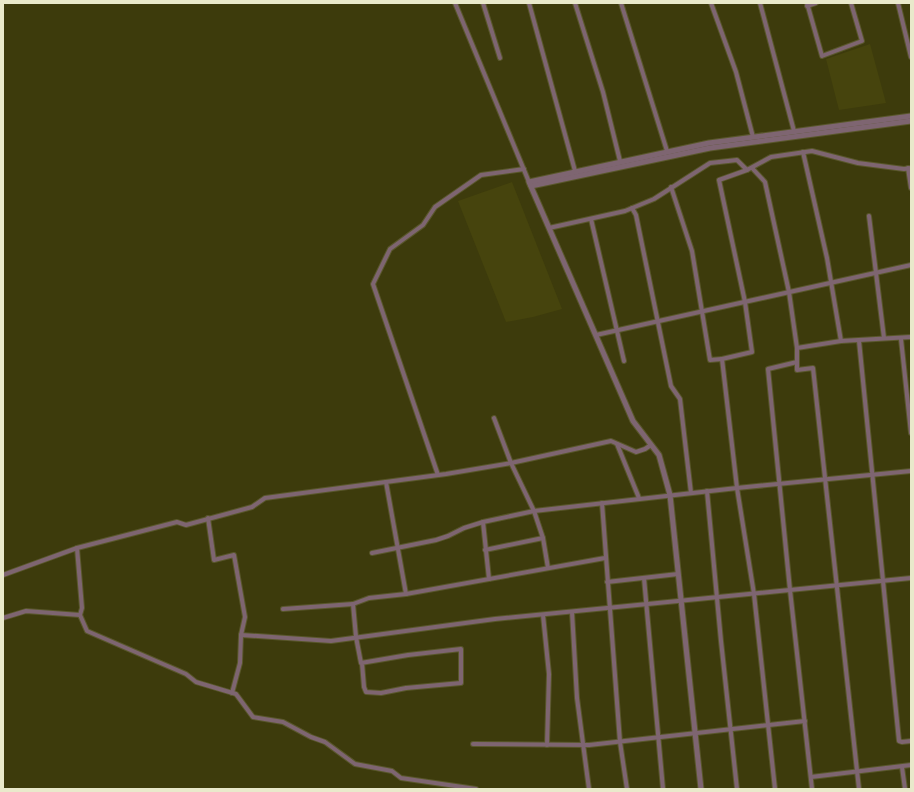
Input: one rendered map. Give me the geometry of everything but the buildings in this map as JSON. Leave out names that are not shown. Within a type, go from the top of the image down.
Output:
[{"type":"street","points":[[455,3],[530,184],[633,421],[659,455],[670,495],[701,789]]},
{"type":"street","points":[[483,3],[500,58]]},
{"type":"street","points":[[529,3],[575,171]]},
{"type":"street","points":[[575,3],[603,92],[620,162]]},
{"type":"street","points":[[621,3],[667,151]]},
{"type":"street","points":[[711,3],[736,72],[753,137]]},
{"type":"street","points":[[760,3],[794,131]]},
{"type":"street","points":[[816,3],[807,4],[822,56],[862,40],[851,3]]},
{"type":"street","points":[[898,3],[911,57]]},
{"type":"street","points":[[530,184],[575,171],[667,151],[794,131],[911,116]]},
{"type":"street","points":[[530,184],[710,148],[911,122]]},
{"type":"street","points":[[671,187],[692,251],[710,360],[722,359],[752,352],[745,302],[719,180],[748,170],[771,157],[812,151],[858,163],[904,169],[910,168],[911,188]]},
{"type":"street","points":[[803,152],[831,283],[841,342]]},
{"type":"street","points":[[549,228],[632,208],[654,199],[710,163],[737,160],[748,170]]},
{"type":"street","points":[[752,168],[765,182],[789,292],[797,348],[797,370],[813,368],[838,585],[859,789]]},
{"type":"street","points":[[438,475],[374,284],[390,249],[423,225],[435,207],[481,175],[524,169]]},
{"type":"street","points":[[632,208],[636,215],[659,321],[671,386],[680,399],[691,493]]},
{"type":"street","points":[[869,216],[884,338]]},
{"type":"street","points":[[591,219],[624,361]]},
{"type":"street","points":[[596,335],[911,265]]},
{"type":"street","points":[[797,348],[841,342],[911,337]]},
{"type":"street","points":[[901,338],[911,432]]},
{"type":"street","points":[[859,341],[899,741],[911,741]]},
{"type":"street","points":[[722,359],[737,488],[754,594],[775,789]]},
{"type":"street","points":[[797,362],[768,369],[812,789]]},
{"type":"street","points":[[494,418],[511,463],[534,511],[543,538],[548,568]]},
{"type":"street","points":[[3,575],[78,548],[177,522],[186,525],[252,507],[265,498],[438,475],[511,463],[611,441],[636,452],[651,445]]},
{"type":"street","points":[[616,444],[639,498]]},
{"type":"street","points":[[372,554],[448,536],[464,528],[483,522],[534,511],[639,498],[873,476],[911,471]]},
{"type":"street","points":[[386,482],[406,594]]},
{"type":"street","points":[[707,491],[730,730],[738,789]]},
{"type":"street","points":[[602,503],[620,742],[627,789]]},
{"type":"street","points":[[208,518],[214,560],[234,556],[245,617],[240,663],[232,693]]},
{"type":"street","points":[[483,522],[489,579]]},
{"type":"street","points":[[485,550],[543,538]]},
{"type":"street","points":[[78,548],[82,608],[80,615],[87,631],[186,674],[196,682],[236,694],[253,717],[283,722],[310,737],[325,742],[354,764],[392,772],[401,778],[476,789]]},
{"type":"street","points":[[283,609],[354,604],[369,598],[406,594],[605,558]]},
{"type":"street","points":[[607,582],[678,574]]},
{"type":"street","points":[[644,578],[657,738],[663,789]]},
{"type":"street","points":[[242,635],[331,641],[681,600],[911,578]]},
{"type":"street","points":[[354,604],[356,637],[362,663],[364,687],[366,692],[381,693],[406,688],[461,683],[461,649],[408,654],[362,663]]},
{"type":"street","points":[[3,618],[26,611],[80,615]]},
{"type":"street","points":[[572,612],[577,698],[589,789]]},
{"type":"street","points":[[543,615],[549,674],[547,745]]},
{"type":"street","points":[[473,744],[582,745],[696,734],[805,721]]},
{"type":"street","points":[[811,777],[911,766]]},
{"type":"street","points":[[902,767],[905,789]]},
{"type":"shaded area","points":[[870,44],[886,103],[839,110],[826,59]]},
{"type":"shaded area","points":[[512,182],[562,309],[533,317],[506,322],[458,201]]}]
